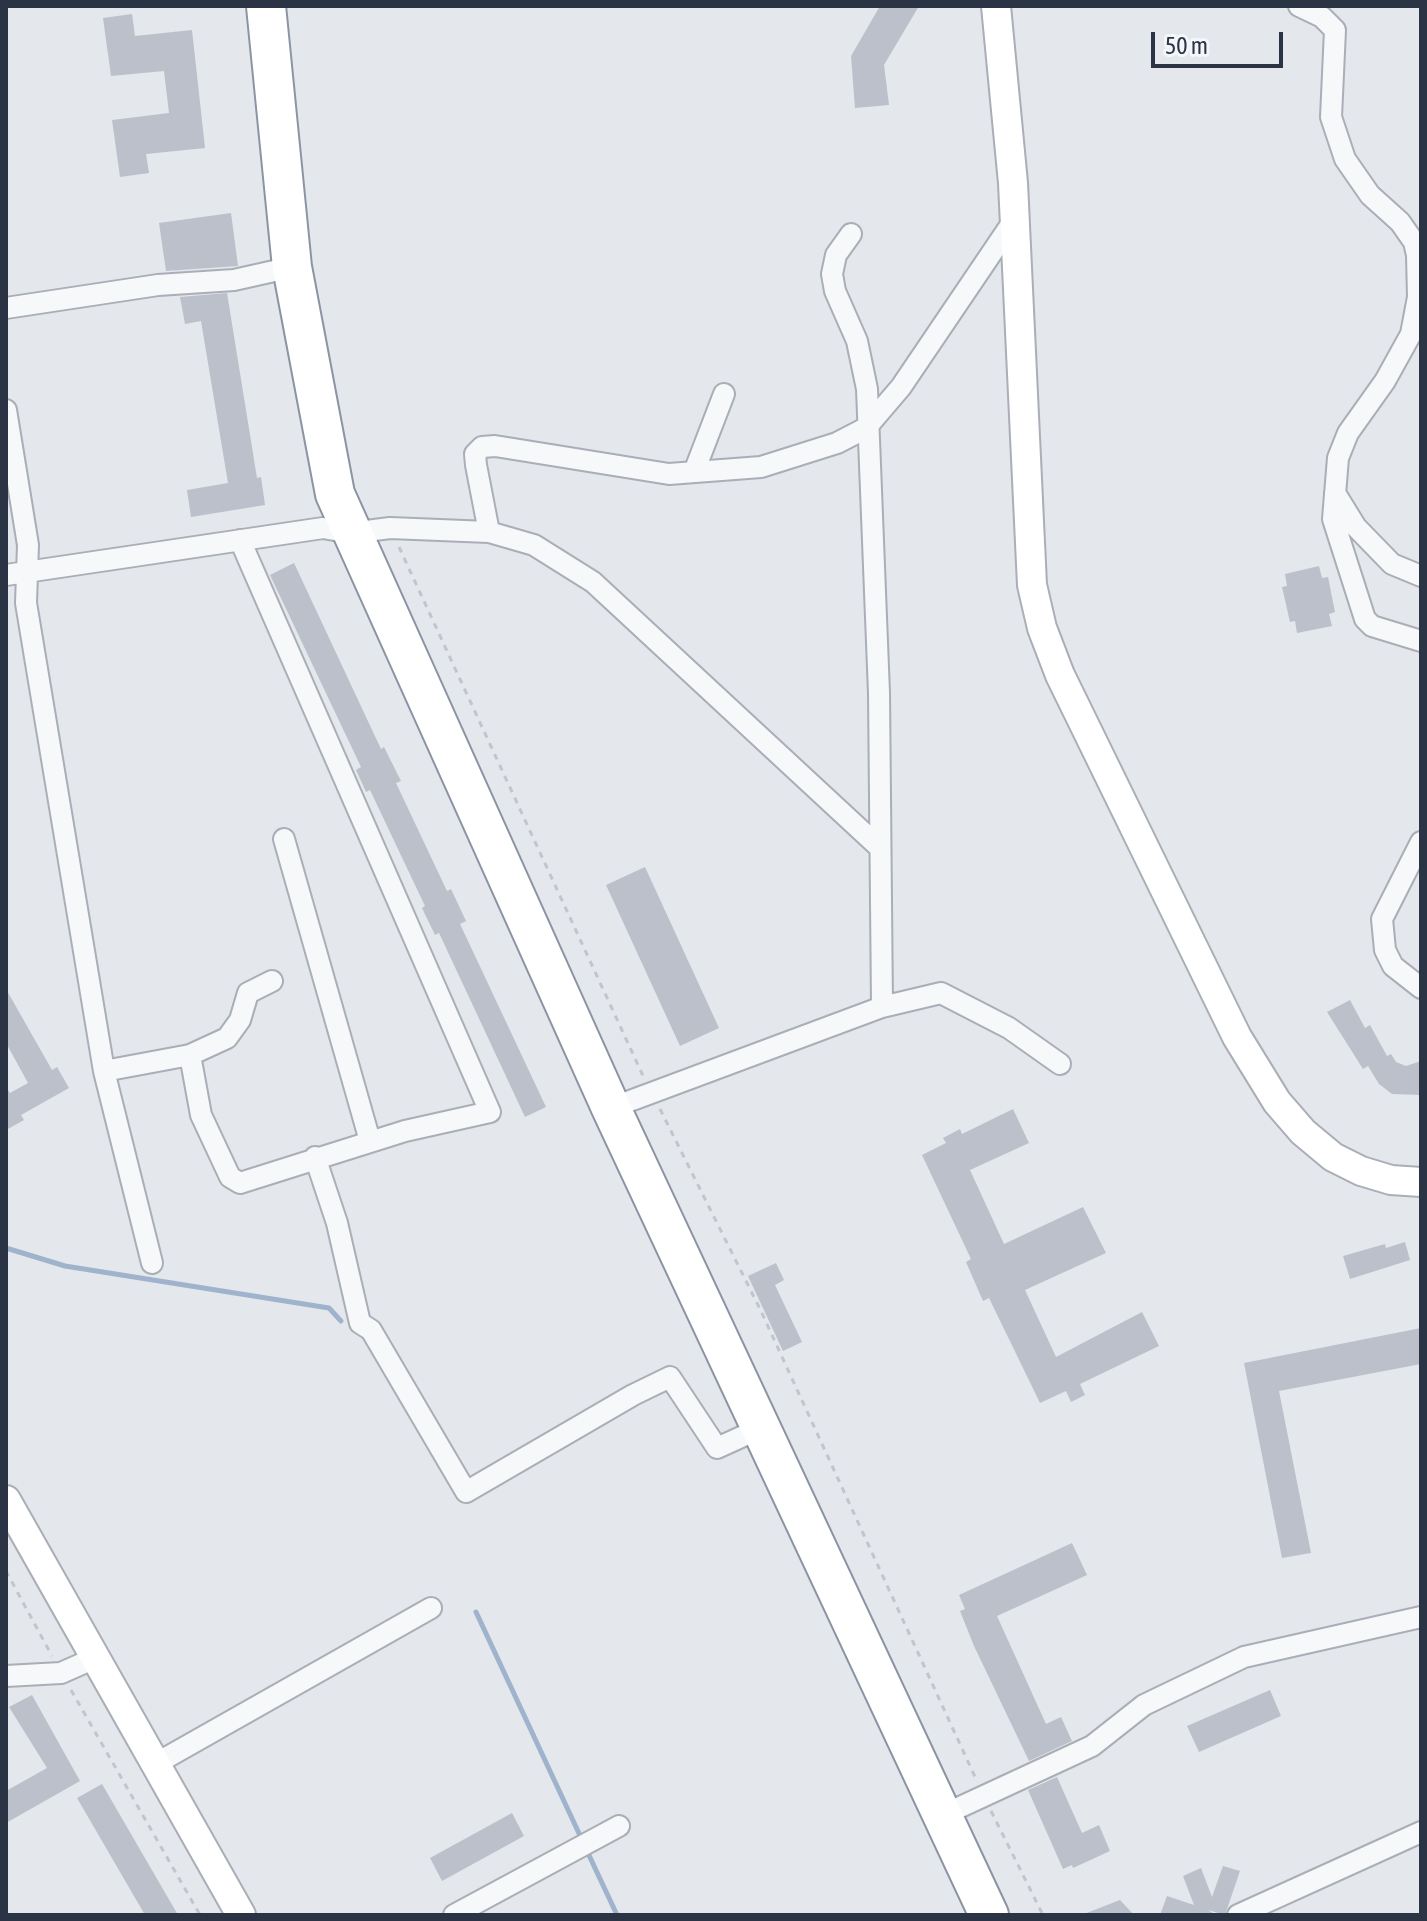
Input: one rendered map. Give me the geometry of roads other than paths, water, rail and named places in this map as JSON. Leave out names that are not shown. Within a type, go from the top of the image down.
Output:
[{"type":"highway","points":[[266,6],[292,267],[326,461],[351,533],[611,1108],[989,1915]]},
{"type":"street","points":[[996,6],[1014,220],[1032,585],[1042,628],[1060,675],[1237,1037],[1277,1102],[1303,1132],[1333,1157],[1361,1171],[1391,1180],[1421,1182]]},
{"type":"street","points":[[1299,6],[1322,17],[1335,30],[1331,117],[1345,159],[1370,195],[1400,222],[1414,242],[1417,255],[1418,297],[1411,334],[1385,381],[1348,433],[1338,458],[1333,519],[1336,538],[1365,619],[1372,626],[1421,641]]},
{"type":"street","points":[[489,532],[475,454],[482,447],[516,449],[632,471],[694,472],[761,467],[837,443],[866,428],[901,387],[1014,220]]},
{"type":"street","points":[[851,234],[836,255],[832,274],[835,291],[857,341],[867,389],[866,428],[879,693],[882,1007]]},
{"type":"street","points":[[6,308],[158,285],[234,280],[292,267]]},
{"type":"street","points":[[694,472],[724,394]]},
{"type":"street","points":[[6,410],[28,545],[26,603],[104,1071],[152,1263]]},
{"type":"street","points":[[1335,493],[1356,527],[1392,564],[1421,576]]},
{"type":"street","points":[[6,575],[323,528],[351,533],[390,528],[489,532],[534,545],[593,582],[880,848]]},
{"type":"street","points":[[190,1055],[201,1115],[230,1177],[240,1183],[370,1141],[490,1112],[240,540]]},
{"type":"street","points":[[284,839],[370,1141]]},
{"type":"street","points":[[1421,842],[1382,919],[1385,950],[1393,966],[1421,988]]},
{"type":"street","points":[[104,1071],[190,1055],[227,1038],[240,1020],[248,993],[272,981]]},
{"type":"street","points":[[611,1108],[882,1007],[941,993],[1009,1028],[1060,1064]]},
{"type":"street","points":[[315,1157],[337,1223],[360,1323],[371,1330],[466,1492],[633,1395],[670,1377],[717,1448],[761,1428]]},
{"type":"street","points":[[6,1500],[241,1915]]},
{"type":"street","points":[[157,1763],[431,1608]]},
{"type":"street","points":[[943,1815],[1092,1746],[1144,1705],[1244,1657],[1421,1617]]},
{"type":"street","points":[[6,1676],[61,1673],[95,1658]]},
{"type":"street","points":[[454,1915],[619,1826]]},
{"type":"street","points":[[1238,1915],[1421,1832]]},
{"type":"waterway","points":[[6,1248],[65,1266],[329,1308],[341,1321]]},
{"type":"waterway","points":[[476,1612],[583,1842]]},
{"type":"waterway","points":[[587,1851],[617,1915]]}]
